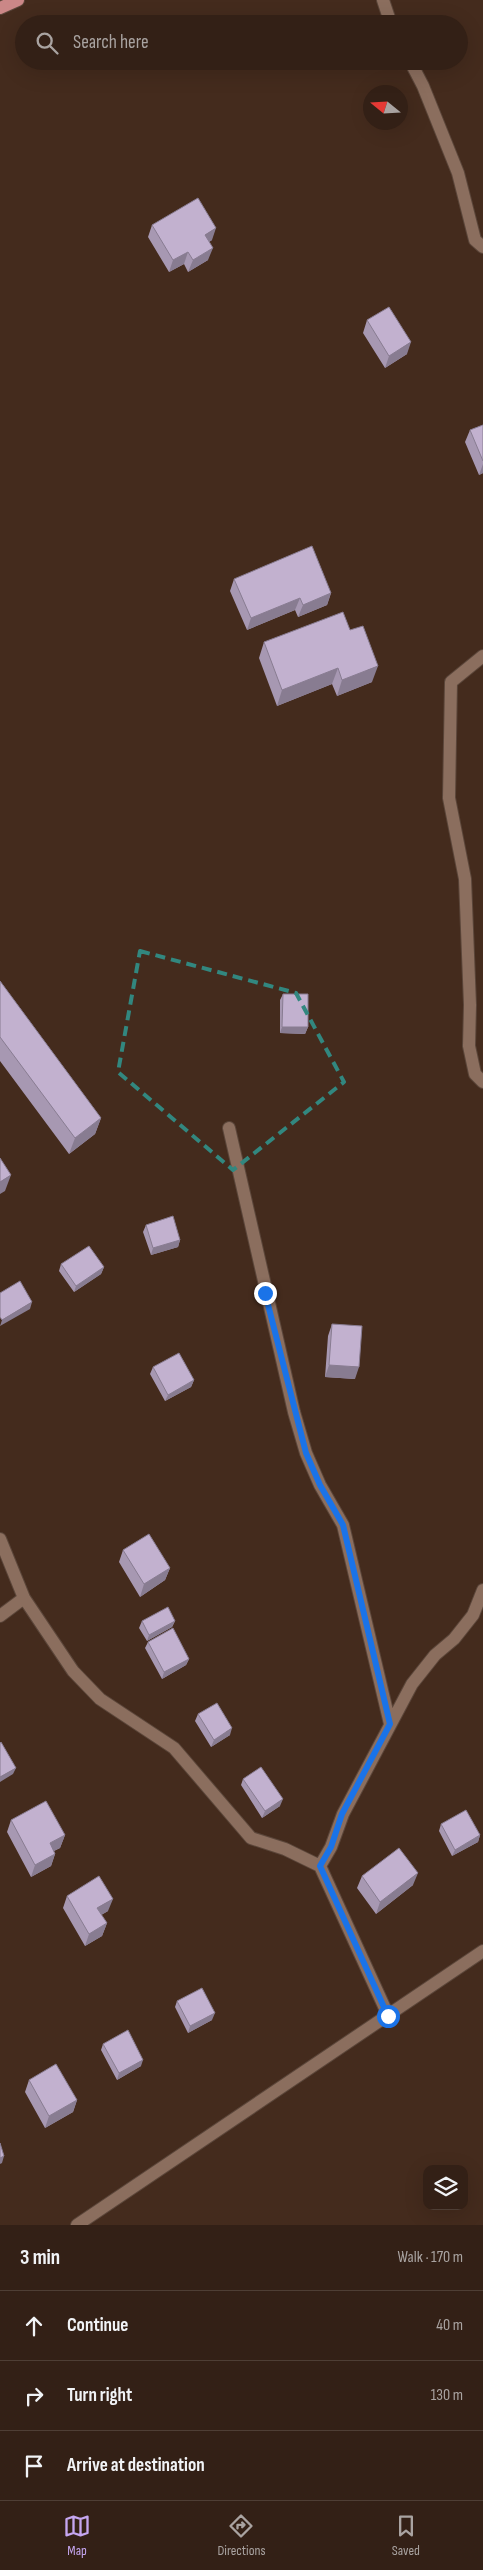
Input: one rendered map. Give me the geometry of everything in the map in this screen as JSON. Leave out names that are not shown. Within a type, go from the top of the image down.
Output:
[{"type":"main road","points":[[0,8],[18,0]]},
{"type":"street","points":[[383,0],[388,15]]},
{"type":"street","points":[[415,70],[458,172],[475,240],[483,247]]},
{"type":"street","points":[[483,656],[451,682],[449,798],[465,878],[470,1005],[469,1046],[475,1074],[483,1082]]},
{"type":"street","points":[[229,1128],[294,1412],[306,1453],[320,1485],[343,1525],[390,1724]]},
{"type":"street","points":[[0,1539],[24,1598],[73,1671],[100,1699],[174,1748],[251,1838],[285,1849],[320,1866],[388,2016]]},
{"type":"street","points":[[320,1866],[331,1847],[342,1814],[412,1684],[435,1655],[454,1639],[473,1614],[483,1590]]},
{"type":"street","points":[[0,1616],[24,1598]]},
{"type":"street","points":[[77,2225],[483,1951]]},
{"type":"highlighted area","points":[[140,951],[296,993],[344,1082],[233,1170],[118,1072]]},
{"type":"building","points":[[198,198],[216,228],[205,235],[213,248],[193,260],[188,252],[173,260],[152,225]]},
{"type":"building","points":[[389,307],[411,342],[389,356],[367,320]]},
{"type":"building","points":[[483,425],[483,461],[470,430]]},
{"type":"building","points":[[312,546],[331,593],[303,605],[300,598],[251,618],[234,579]]},
{"type":"building","points":[[343,612],[350,630],[363,626],[378,666],[342,680],[338,668],[282,690],[264,642]]},
{"type":"building","points":[[0,981],[101,1118],[75,1138],[0,1037]]},
{"type":"building","points":[[283,994],[308,994],[308,1027],[282,1027]]},
{"type":"building","points":[[0,1158],[11,1175],[0,1182]]},
{"type":"building","points":[[173,1216],[180,1240],[153,1248],[146,1225]]},
{"type":"building","points":[[89,1246],[104,1267],[76,1286],[61,1264]]},
{"type":"building","points":[[20,1281],[32,1302],[2,1320],[0,1317],[0,1293]]},
{"type":"building","points":[[332,1324],[362,1326],[359,1367],[329,1365]]},
{"type":"building","points":[[179,1353],[194,1380],[168,1395],[153,1367]]},
{"type":"building","points":[[149,1534],[170,1568],[144,1584],[123,1550]]},
{"type":"building","points":[[168,1607],[175,1621],[149,1635],[142,1621]]},
{"type":"building","points":[[173,1628],[189,1659],[164,1672],[148,1642]]},
{"type":"building","points":[[217,1703],[232,1728],[214,1740],[198,1714]]},
{"type":"building","points":[[0,1743],[16,1768],[0,1777]]},
{"type":"building","points":[[261,1767],[283,1799],[265,1811],[243,1779]]},
{"type":"building","points":[[46,1801],[65,1835],[50,1843],[55,1854],[35,1865],[11,1820]]},
{"type":"building","points":[[466,1810],[480,1835],[455,1850],[441,1824]]},
{"type":"building","points":[[399,1848],[418,1873],[380,1902],[362,1876]]},
{"type":"building","points":[[99,1876],[113,1899],[97,1908],[107,1923],[89,1934],[67,1896]]},
{"type":"building","points":[[202,1988],[215,2013],[190,2026],[177,2001]]},
{"type":"building","points":[[128,2030],[143,2060],[119,2073],[103,2044]]},
{"type":"building","points":[[56,2064],[77,2100],[49,2116],[29,2080]]},
{"type":"building","points":[[0,2143],[4,2156],[0,2158]]},
{"type":"route","points":[[265,1293],[306,1453],[320,1485],[343,1525],[390,1724],[342,1814],[331,1847],[320,1866],[388,2016]]}]
